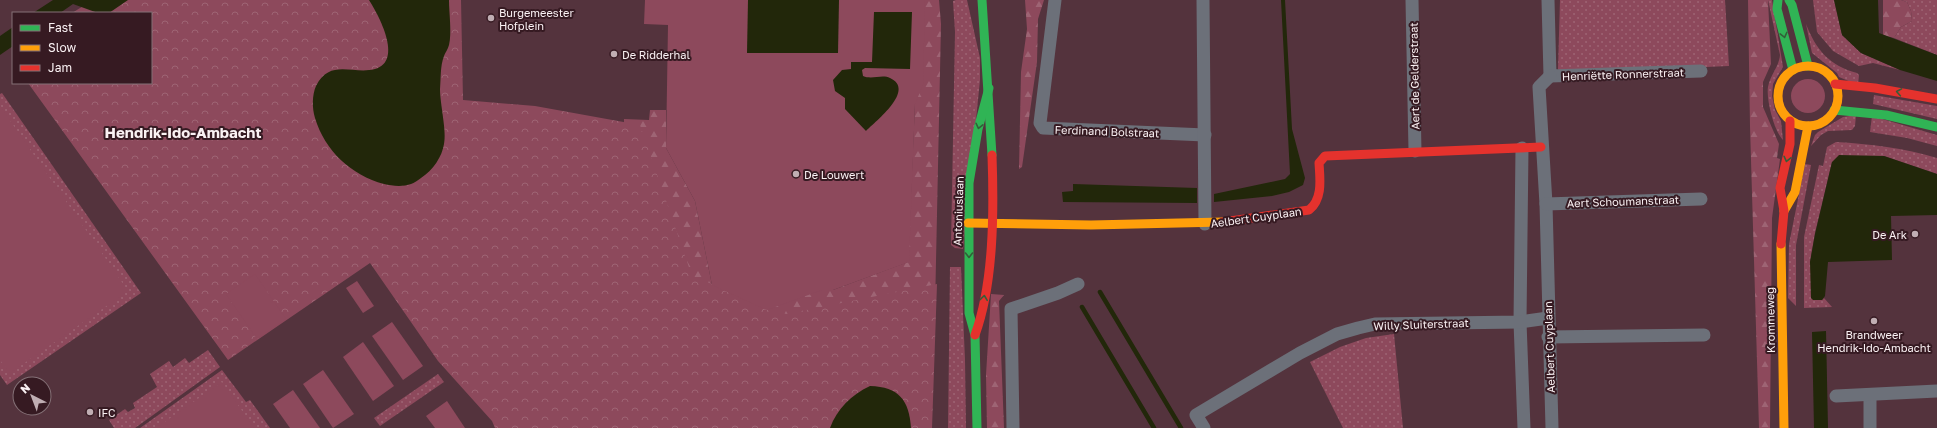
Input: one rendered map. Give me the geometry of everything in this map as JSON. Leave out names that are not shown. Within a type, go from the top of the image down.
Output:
[{"type":"main road","name":"Antoniuslaan","points":[[974,335],[982,316],[992,224],[989,88],[982,0]]},
{"type":"main road","points":[[1778,0],[1777,9],[1793,70]]},
{"type":"main road","points":[[1789,0],[1792,5],[1808,66]]},
{"type":"main road","points":[[1808,66],[1824,71],[1835,84],[1838,97],[1834,110],[1824,122],[1808,126],[1799,125],[1790,121],[1779,107],[1778,93],[1782,81],[1793,70],[1808,66]]},
{"type":"main road","points":[[1835,84],[1875,88],[1937,99]]},
{"type":"main road","name":"Antoniuslaan","points":[[977,428],[974,335],[969,313],[969,183],[978,129],[989,88]]},
{"type":"main road","points":[[1834,110],[1855,110],[1937,127]]},
{"type":"main road","name":"Krommeweg","points":[[1784,428],[1781,241],[1784,211],[1780,188],[1790,144],[1790,121]]},
{"type":"main road","name":"Krommeweg","points":[[1784,211],[1795,192],[1808,126]]},
{"type":"main road","name":"Aelbert Cuyplaan","points":[[968,223],[1091,225],[1205,224],[1239,221],[1309,210],[1315,206],[1319,201],[1319,163],[1325,156],[1415,151],[1541,147]]},
{"type":"street","name":"Ferdinand Bolstraat","points":[[1055,0],[1040,123],[1043,128],[1205,135]]},
{"type":"street","points":[[1203,0],[1205,224]]},
{"type":"street","name":"Aert de Gelderstraat","points":[[1412,0],[1415,151]]},
{"type":"street","name":"Henriëtte Ronnerstraat","points":[[1548,0],[1550,76],[1701,71]]},
{"type":"street","name":"Aelbert Cuyplaan","points":[[1550,76],[1539,87],[1541,147],[1546,204],[1548,338],[1552,428]]},
{"type":"street","points":[[1522,148],[1520,322],[1524,428]]},
{"type":"street","name":"Aert Schoumanstraat","points":[[1546,204],[1701,199]]},
{"type":"street","points":[[1013,428],[1011,309],[1058,293],[1078,284]]},
{"type":"street","name":"Willy Sluiterstraat","points":[[1204,428],[1196,415],[1300,353],[1337,334],[1375,324],[1520,322],[1548,318]]},
{"type":"street","points":[[1548,338],[1704,335]]},
{"type":"street","points":[[1836,396],[1937,391]]},
{"type":"street","points":[[1870,395],[1870,428]]},
{"type":"green space","points":[[93,0],[461,0],[463,100],[535,106],[640,125],[692,276],[786,314],[937,284],[932,428],[495,428],[492,421],[438,361],[370,263],[228,360],[29,84],[152,84],[152,12],[74,12]]},
{"type":"green space","name":"De Louwert","points":[[645,0],[925,0],[923,85],[915,104],[909,262],[833,290],[822,290],[767,310],[712,285],[695,201],[666,148],[668,25],[644,24]]},
{"type":"green space","points":[[920,0],[939,0],[941,24],[935,308],[830,331],[683,278],[624,161],[624,119],[649,120],[650,110],[666,110],[666,148],[695,201],[712,285],[833,290],[908,262],[915,104],[909,101]]},
{"type":"green space","points":[[967,0],[980,58],[980,80],[963,249],[955,248],[951,245],[955,32],[953,1]]},
{"type":"green space","points":[[1025,0],[1044,0],[1038,19],[1037,62],[1022,167],[1019,169],[1021,72],[1027,29]]},
{"type":"green space","points":[[1560,0],[1725,0],[1729,66],[1563,73],[1558,69]]},
{"type":"green space","points":[[1748,0],[1768,0],[1771,64],[1763,82],[1763,107],[1779,144],[1777,158],[1780,159],[1772,218],[1770,428],[1759,428],[1750,126]]},
{"type":"green space","points":[[1768,0],[1772,0],[1783,67],[1773,84],[1772,96],[1775,110],[1781,121],[1783,140],[1771,115],[1768,99],[1769,83],[1780,55]]},
{"type":"green space","points":[[1813,0],[1834,0],[1842,35],[1861,53],[1900,70],[1873,63],[1859,66],[1833,51],[1817,32]]},
{"type":"green space","points":[[1883,0],[1901,0],[1907,2],[1911,11],[1912,21],[1901,27],[1894,38],[1883,35]]},
{"type":"green space","points":[[1901,0],[1937,0],[1937,55],[1894,38],[1901,27],[1912,21],[1911,11],[1907,2]]},
{"type":"green space","points":[[1806,24],[1814,42],[1825,56],[1839,66],[1859,75],[1858,85],[1839,77],[1837,73],[1812,53]]},
{"type":"green space","points":[[1811,79],[1820,84],[1824,89],[1824,103],[1820,108],[1815,112],[1805,113],[1801,112],[1792,103],[1791,93],[1792,89],[1801,80]]},
{"type":"green space","points":[[2,93],[141,293],[20,376],[12,376],[12,382],[7,385],[0,375],[0,94]]},
{"type":"green space","points":[[1874,95],[1937,106],[1937,119],[1873,104]]},
{"type":"green space","points":[[0,106],[128,291],[10,373],[0,360]]},
{"type":"green space","points":[[1856,115],[1855,126],[1852,130],[1828,131],[1821,135],[1811,146],[1815,135],[1818,132],[1843,117]]},
{"type":"green space","points":[[1872,116],[1937,135],[1937,146],[1907,138],[1870,132]]},
{"type":"green space","points":[[1836,142],[1887,147],[1937,158],[1937,174],[1884,156],[1832,162],[1815,233],[1810,262],[1822,300],[1824,298],[1832,307],[1804,308],[1804,237],[1819,165],[1823,166],[1827,147]]},
{"type":"green space","points":[[1805,164],[1811,165],[1796,245],[1796,306],[1788,298],[1789,244]]},
{"type":"green space","points":[[950,267],[961,267],[966,428],[948,428]]},
{"type":"green space","points":[[255,274],[286,319],[257,339],[226,294]]},
{"type":"green space","points":[[357,281],[374,306],[363,313],[346,288]]},
{"type":"green space","points":[[991,294],[1004,295],[999,301],[1004,428],[987,428],[986,375]]},
{"type":"green space","points":[[392,322],[423,366],[403,380],[372,336]]},
{"type":"green space","points":[[1394,334],[1403,428],[1343,428],[1310,362],[1340,347],[1366,338]]},
{"type":"green space","points":[[363,342],[394,386],[373,401],[343,357]]},
{"type":"green space","points":[[208,350],[220,367],[135,428],[114,428],[109,420],[125,409],[128,412],[135,408],[133,403],[157,387],[150,374],[169,361],[173,367],[185,358],[189,363]]},
{"type":"green space","points":[[222,370],[246,402],[250,400],[270,428],[140,428]]},
{"type":"green space","points":[[323,370],[354,414],[333,428],[303,384]]},
{"type":"green space","points":[[438,374],[444,382],[380,426],[374,418]]},
{"type":"green space","points":[[222,382],[254,428],[156,428]]},
{"type":"green space","points":[[293,390],[320,428],[290,428],[273,404]]},
{"type":"green space","points":[[447,401],[465,428],[435,428],[426,416]]},
{"type":"shaded area","points":[[53,0],[128,0],[110,12],[95,12],[73,4],[61,12],[35,12]]},
{"type":"shaded area","points":[[369,0],[449,0],[450,40],[442,64],[440,89],[445,132],[443,149],[436,163],[425,175],[412,184],[405,186],[384,184],[361,175],[350,168],[325,141],[319,130],[314,114],[313,102],[316,86],[322,77],[328,72],[342,69],[375,69],[383,64],[388,57],[386,37],[378,16]]},
{"type":"shaded area","points":[[748,0],[839,0],[838,53],[747,53]]},
{"type":"shaded area","points":[[1281,0],[1285,0],[1292,129],[1305,178],[1303,185],[1289,192],[1272,196],[1214,202],[1214,194],[1285,179],[1290,174]]},
{"type":"shaded area","points":[[1834,0],[1878,0],[1879,33],[1937,55],[1937,81],[1900,70],[1861,53],[1842,35]]},
{"type":"shaded area","points":[[874,12],[912,12],[910,69],[865,68],[862,70],[863,76],[866,77],[890,78],[897,83],[899,90],[892,105],[866,131],[845,109],[845,98],[835,91],[833,80],[842,70],[851,69],[851,62],[872,62]]},
{"type":"shaded area","points":[[12,28],[12,47],[0,55],[0,36]]},
{"type":"shaded area","points":[[1839,155],[1884,156],[1937,174],[1937,215],[1891,216],[1892,260],[1828,262],[1825,296],[1822,300],[1813,300],[1811,298],[1810,262],[1815,234],[1832,162]]},
{"type":"shaded area","points":[[1073,184],[1197,188],[1197,203],[1063,202],[1062,192],[1073,191]]},
{"type":"shaded area","points":[[1826,331],[1828,428],[1814,428],[1812,332]]},
{"type":"shaded area","points":[[870,386],[888,389],[901,397],[908,410],[911,428],[830,428],[833,421],[846,403]]},
{"type":"waterway","points":[[1100,292],[1181,428]]},
{"type":"waterway","points":[[1082,307],[1154,428]]},
{"type":"traffic: fast","points":[[982,0],[992,155]]},
{"type":"traffic: fast","points":[[1778,0],[1777,9],[1793,70]]},
{"type":"traffic: fast","points":[[1789,0],[1792,5],[1808,66]]},
{"type":"traffic: fast","points":[[977,428],[975,335],[969,313],[969,183],[978,129],[989,88]]},
{"type":"traffic: fast","points":[[1834,110],[1886,115],[1937,127]]},
{"type":"traffic: slow","points":[[1808,66],[1820,68],[1833,79],[1836,84],[1838,96],[1836,108],[1825,121],[1820,124],[1808,126],[1796,124],[1783,113],[1780,108],[1778,96],[1780,84],[1791,71],[1796,68],[1808,66]]},
{"type":"traffic: slow","points":[[1784,211],[1795,192],[1808,126]]},
{"type":"traffic: slow","points":[[968,223],[1091,225],[1223,222]]},
{"type":"traffic: slow","points":[[1781,244],[1784,428]]},
{"type":"traffic: jam","points":[[1835,84],[1875,88],[1937,99]]},
{"type":"traffic: jam","points":[[1781,244],[1784,211],[1780,188],[1790,144],[1790,121]]},
{"type":"traffic: jam","points":[[1223,222],[1309,210],[1319,195],[1319,163],[1325,156],[1541,147]]},
{"type":"traffic: jam","points":[[975,335],[986,293],[989,270],[993,223],[992,155]]},
{"type":"place","name":"Burgemeester Hofplein","points":[[491,18]]},
{"type":"place","name":"De Ridderhal","points":[[614,54]]},
{"type":"place","name":"De Louwert","points":[[796,174]]},
{"type":"place","name":"De Ark","points":[[1915,234]]},
{"type":"place","name":"Brandweer Hendrik-Ido-Ambacht","points":[[1874,321]]},
{"type":"place","name":"IFC","points":[[90,412]]},
{"type":"district","name":"Hendrik-Ido-Ambacht","points":[[183,132]]}]
